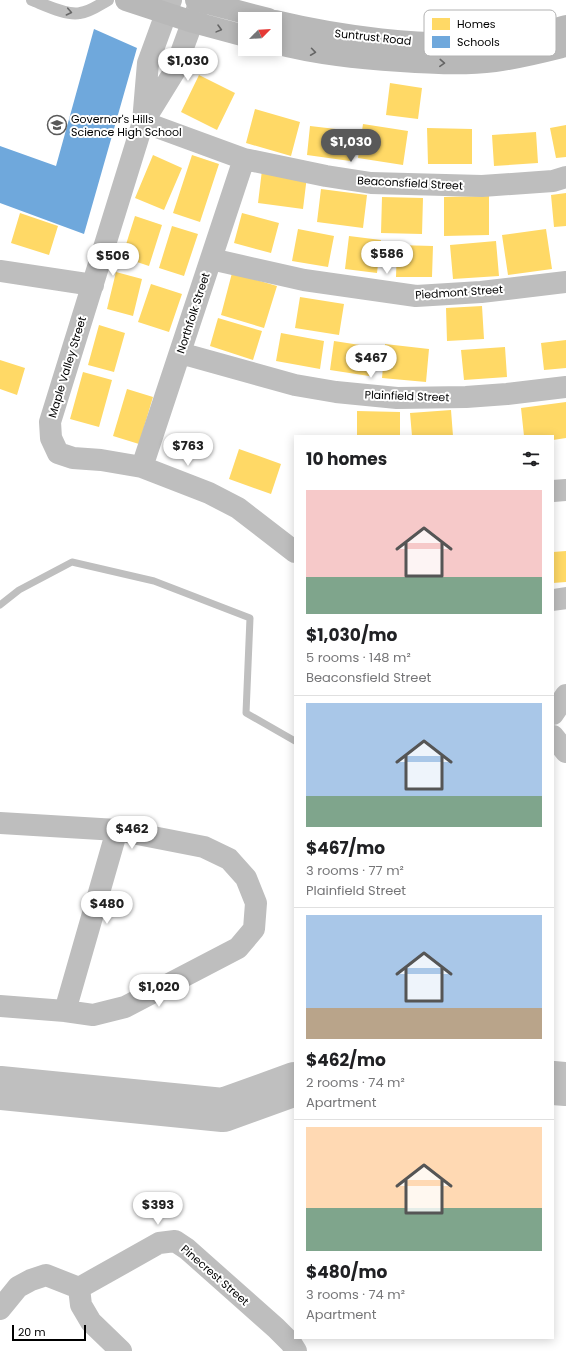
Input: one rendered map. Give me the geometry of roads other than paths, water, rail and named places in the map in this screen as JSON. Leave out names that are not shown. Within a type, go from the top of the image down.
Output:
[{"type":"street","points":[[126,0],[169,7],[194,22],[238,34]]},
{"type":"street","points":[[143,122],[174,72],[194,22],[198,1],[241,12]]},
{"type":"street","points":[[143,122],[148,63],[169,7]]},
{"type":"street","name":"Suntrust Road","points":[[282,23],[312,30],[362,37],[424,42]]},
{"type":"street","name":"Suntrust Road","points":[[556,28],[566,26]]},
{"type":"street","name":"Suntrust Road","points":[[282,45],[304,51],[356,58],[452,64],[494,61],[525,56]]},
{"type":"street","name":"Suntrust Road","points":[[556,49],[566,46]]},
{"type":"street","name":"Beaconsfield Street","points":[[143,122],[244,159],[326,176],[371,183],[482,186],[553,181],[566,177]]},
{"type":"street","name":"Maple Valley Street","points":[[143,122],[50,422],[51,438],[58,453],[73,458],[101,460],[142,467],[209,493],[238,508],[294,551]]},
{"type":"street","name":"Northfolk Street","points":[[142,467],[244,159]]},
{"type":"street","name":"Piedmont Street","points":[[211,258],[304,280],[416,296],[481,292],[566,282]]},
{"type":"street","points":[[0,271],[92,285]]},
{"type":"street","name":"Plainfield Street","points":[[180,353],[295,385],[336,392],[397,398],[466,397],[507,394],[566,386]]},
{"type":"street","points":[[554,491],[566,490]]},
{"type":"street","points":[[554,600],[566,598]]},
{"type":"street","points":[[554,713],[566,695]]},
{"type":"street","points":[[554,737],[566,752]]},
{"type":"street","points":[[0,823],[117,830],[204,847],[229,859],[246,878],[256,903],[254,929],[238,948],[125,1007],[93,1015],[65,1011],[0,1006]]},
{"type":"street","points":[[65,1011],[117,830]]},
{"type":"street","name":"Pinecrest Street","points":[[79,1288],[159,1243],[175,1241],[187,1249],[276,1328],[291,1343],[296,1351]]},
{"type":"street","points":[[0,1309],[18,1287],[31,1280],[46,1275],[79,1288],[81,1305],[91,1322],[121,1351]]},
{"type":"lane","points":[[32,0],[71,14],[90,10],[108,0]]},
{"type":"waterway","points":[[0,605],[19,590],[72,562],[154,581],[250,618],[246,713],[294,740]]},
{"type":"waterway","points":[[554,1083],[566,1084]]},
{"type":"waterway","points":[[0,1088],[223,1110],[294,1084]]},
{"type":"place","name":"Governor's Hills Science High School","points":[[57,125]]}]
